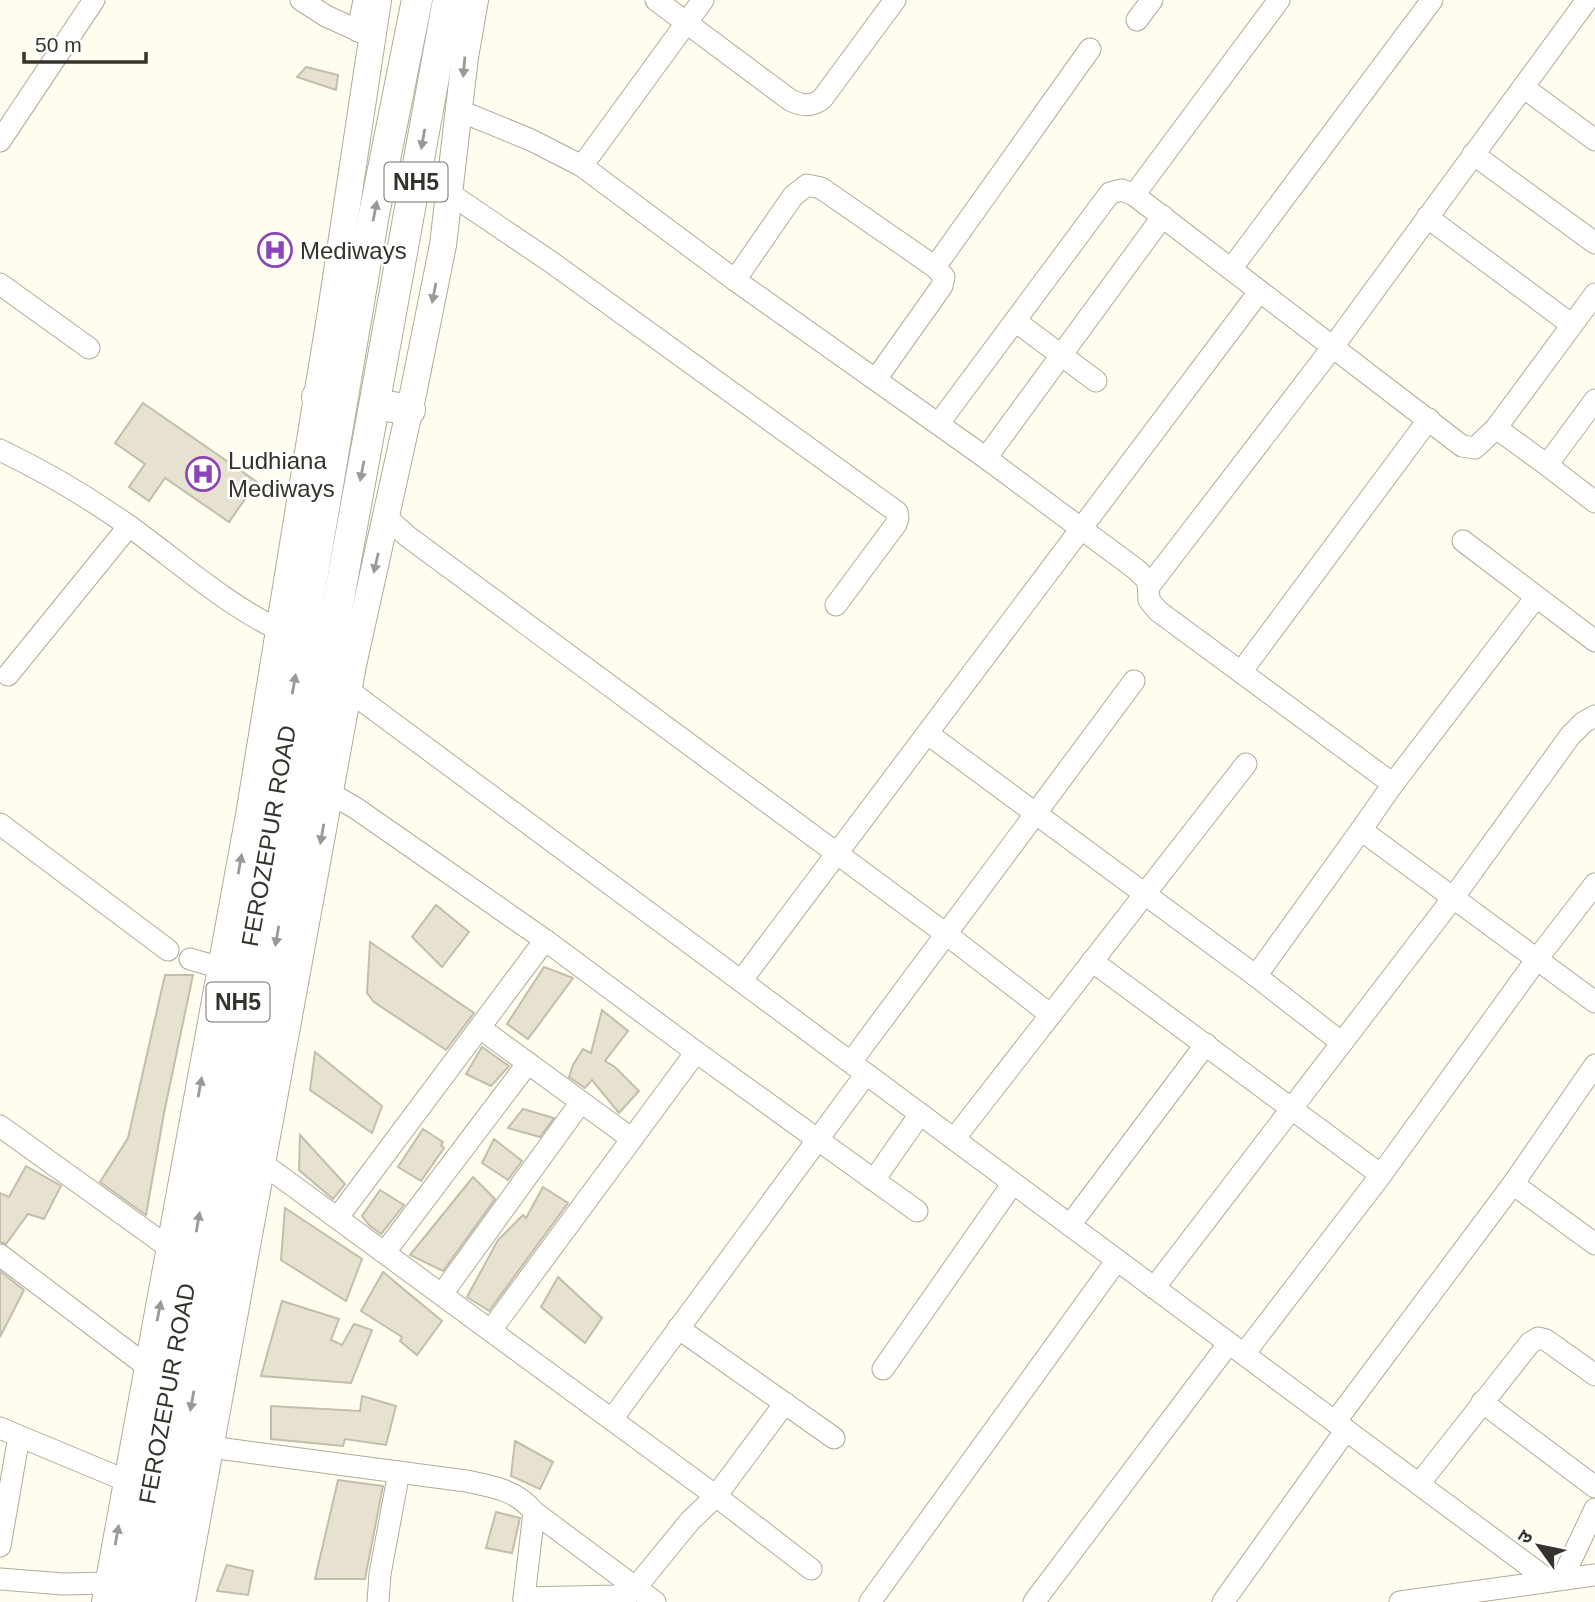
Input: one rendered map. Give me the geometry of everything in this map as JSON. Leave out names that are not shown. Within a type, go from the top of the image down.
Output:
[{"type":"highway","name":"NH5","points":[[330,398],[374,214],[417,0]]},
{"type":"highway","name":"NH5","points":[[375,404],[448,0]]},
{"type":"highway","name":"FEROZEPUR ROAD","points":[[114,1596],[263,868],[330,398]]},
{"type":"highway","name":"FEROZEPUR ROAD","points":[[156,1602],[375,404]]},
{"type":"highway","points":[[375,404],[410,410]]},
{"type":"main road","points":[[114,1596],[127,1481],[171,1249],[279,630],[330,398],[365,34],[379,0]]},
{"type":"main road","points":[[182,1602],[348,691],[443,245],[458,110],[475,0]]},
{"type":"street","points":[[0,141],[94,0]]},
{"type":"street","points":[[301,0],[326,16],[365,34],[364,0]]},
{"type":"street","points":[[656,0],[790,100],[805,106],[816,104],[822,99],[895,0]]},
{"type":"street","points":[[582,166],[703,0]]},
{"type":"street","points":[[1138,20],[1153,0]]},
{"type":"street","points":[[1134,195],[1279,0]]},
{"type":"street","points":[[1231,269],[1432,0]]},
{"type":"street","points":[[1392,784],[1151,605],[1150,585],[1332,348],[1587,0]]},
{"type":"street","points":[[935,267],[1090,49]]},
{"type":"street","points":[[1523,87],[1595,140]]},
{"type":"street","points":[[458,110],[541,144],[582,166],[1083,528],[1137,570],[1150,585]]},
{"type":"street","points":[[1473,154],[1595,243]]},
{"type":"street","points":[[735,279],[793,196],[807,185],[821,188],[935,267],[944,277],[942,286],[876,379]]},
{"type":"street","points":[[939,424],[1110,193],[1122,190],[1134,195],[1163,216],[1332,348],[1462,446],[1470,449],[1475,448],[1496,428],[1595,294]]},
{"type":"street","points":[[449,193],[551,262],[897,512],[896,524],[836,605]]},
{"type":"street","points":[[986,458],[1163,216]]},
{"type":"street","points":[[1427,217],[1572,325]]},
{"type":"street","points":[[0,284],[89,348]]},
{"type":"street","points":[[741,981],[1259,292]]},
{"type":"street","points":[[1016,321],[1097,380]]},
{"type":"street","points":[[1547,465],[1595,400]]},
{"type":"street","points":[[1241,672],[1429,419]]},
{"type":"street","points":[[1496,428],[1595,502]]},
{"type":"street","points":[[0,450],[43,470],[129,526],[235,606],[279,630]]},
{"type":"street","points":[[386,517],[418,544],[946,934],[1051,1015]]},
{"type":"street","points":[[8,676],[129,526]]},
{"type":"street","points":[[1462,541],[1595,641]]},
{"type":"street","points":[[1256,976],[1392,784],[1536,597]]},
{"type":"street","points":[[612,1419],[817,1139],[858,1068],[946,934],[1135,681]]},
{"type":"street","points":[[348,691],[1340,1426],[1555,1580]]},
{"type":"street","points":[[1154,1287],[1453,898],[1570,736],[1584,722],[1595,716]]},
{"type":"street","points":[[928,734],[1256,976],[1342,1043]]},
{"type":"street","points":[[954,1139],[1246,764]]},
{"type":"street","points":[[330,793],[545,940],[917,1211]]},
{"type":"street","points":[[0,824],[168,950]]},
{"type":"street","points":[[1361,830],[1595,1002]]},
{"type":"street","points":[[1034,1602],[1236,1349],[1381,1175],[1595,884]]},
{"type":"street","points":[[338,1217],[545,940]]},
{"type":"street","points":[[190,960],[221,968]]},
{"type":"street","points":[[1093,961],[1381,1175]]},
{"type":"street","points":[[480,1028],[632,1139]]},
{"type":"street","points":[[1070,1225],[1206,1044]]},
{"type":"street","points":[[491,1330],[696,1052]]},
{"type":"street","points":[[385,1252],[528,1063]]},
{"type":"street","points":[[1223,1602],[1340,1426],[1591,1079]]},
{"type":"street","points":[[442,1294],[582,1102]]},
{"type":"street","points":[[874,1180],[920,1114]]},
{"type":"street","points":[[0,1126],[171,1249]]},
{"type":"street","points":[[262,1163],[612,1419],[811,1569]]},
{"type":"street","points":[[883,1369],[1013,1183]]},
{"type":"street","points":[[1513,1184],[1595,1244]]},
{"type":"street","points":[[0,1255],[148,1367]]},
{"type":"street","points":[[870,1602],[1117,1260]]},
{"type":"street","points":[[678,1328],[834,1438]]},
{"type":"street","points":[[1419,1484],[1530,1343],[1538,1338],[1546,1340],[1595,1376]]},
{"type":"street","points":[[1482,1402],[1595,1487]]},
{"type":"street","points":[[534,1512],[524,1600],[614,1597],[627,1594],[636,1588],[690,1521],[716,1496],[785,1403]]},
{"type":"street","points":[[0,1546],[9,1432],[127,1481]]},
{"type":"street","points":[[210,1447],[496,1487],[527,1503],[534,1512],[655,1602]]},
{"type":"street","points":[[378,1602],[384,1544],[399,1472]]},
{"type":"street","points":[[1555,1580],[1595,1509]]},
{"type":"street","points":[[1400,1602],[1595,1575]]},
{"type":"street","points":[[0,1579],[63,1584],[114,1596]]},
{"type":"building","points":[[306,67],[338,75],[336,90],[297,77]]},
{"type":"building","points":[[143,403],[257,482],[229,522],[165,478],[149,501],[129,487],[145,464],[115,443]]},
{"type":"building","points":[[436,905],[469,932],[442,967],[412,937]]},
{"type":"building","points":[[370,942],[474,1013],[446,1050],[374,1002],[367,993]]},
{"type":"building","points":[[544,967],[573,978],[528,1039],[507,1024]]},
{"type":"building","points":[[165,975],[193,975],[146,1215],[100,1182],[128,1138]]},
{"type":"building","points":[[602,1010],[628,1031],[605,1061],[615,1067],[639,1091],[619,1113],[592,1080],[585,1088],[569,1077],[583,1049],[591,1053]]},
{"type":"building","points":[[482,1047],[509,1066],[491,1086],[466,1074]]},
{"type":"building","points":[[315,1052],[382,1106],[372,1133],[310,1090]]},
{"type":"building","points":[[523,1109],[554,1118],[540,1137],[508,1128]]},
{"type":"building","points":[[423,1129],[443,1142],[441,1145],[444,1148],[421,1181],[398,1167]]},
{"type":"building","points":[[300,1135],[345,1184],[333,1199],[299,1170]]},
{"type":"building","points":[[494,1139],[522,1161],[508,1180],[482,1163]]},
{"type":"building","points":[[26,1166],[61,1186],[44,1219],[28,1214],[6,1244],[0,1242],[0,1193],[9,1197]]},
{"type":"building","points":[[473,1177],[495,1199],[443,1271],[410,1255]]},
{"type":"building","points":[[543,1187],[568,1203],[489,1311],[467,1297],[498,1240],[523,1215],[526,1218]]},
{"type":"building","points":[[380,1190],[404,1205],[381,1234],[362,1216]]},
{"type":"building","points":[[285,1208],[362,1259],[346,1301],[281,1260]]},
{"type":"building","points":[[0,1271],[24,1290],[0,1337]]},
{"type":"building","points":[[383,1272],[442,1321],[417,1355],[400,1341],[402,1337],[361,1311]]},
{"type":"building","points":[[558,1277],[602,1318],[585,1343],[541,1307]]},
{"type":"building","points":[[282,1301],[339,1319],[331,1340],[342,1345],[354,1324],[372,1330],[351,1383],[261,1376]]},
{"type":"building","points":[[362,1396],[396,1406],[386,1445],[345,1439],[343,1446],[271,1439],[271,1406],[360,1411]]},
{"type":"building","points":[[515,1441],[553,1462],[540,1489],[511,1476]]},
{"type":"building","points":[[338,1480],[383,1486],[365,1579],[315,1579]]},
{"type":"building","points":[[496,1512],[520,1518],[512,1553],[486,1548]]},
{"type":"building","points":[[227,1565],[253,1571],[248,1595],[217,1591]]},
{"type":"place","name":"Mediways","points":[[275,250]]},
{"type":"place","name":"Ludhiana Mediways","points":[[203,474]]}]
